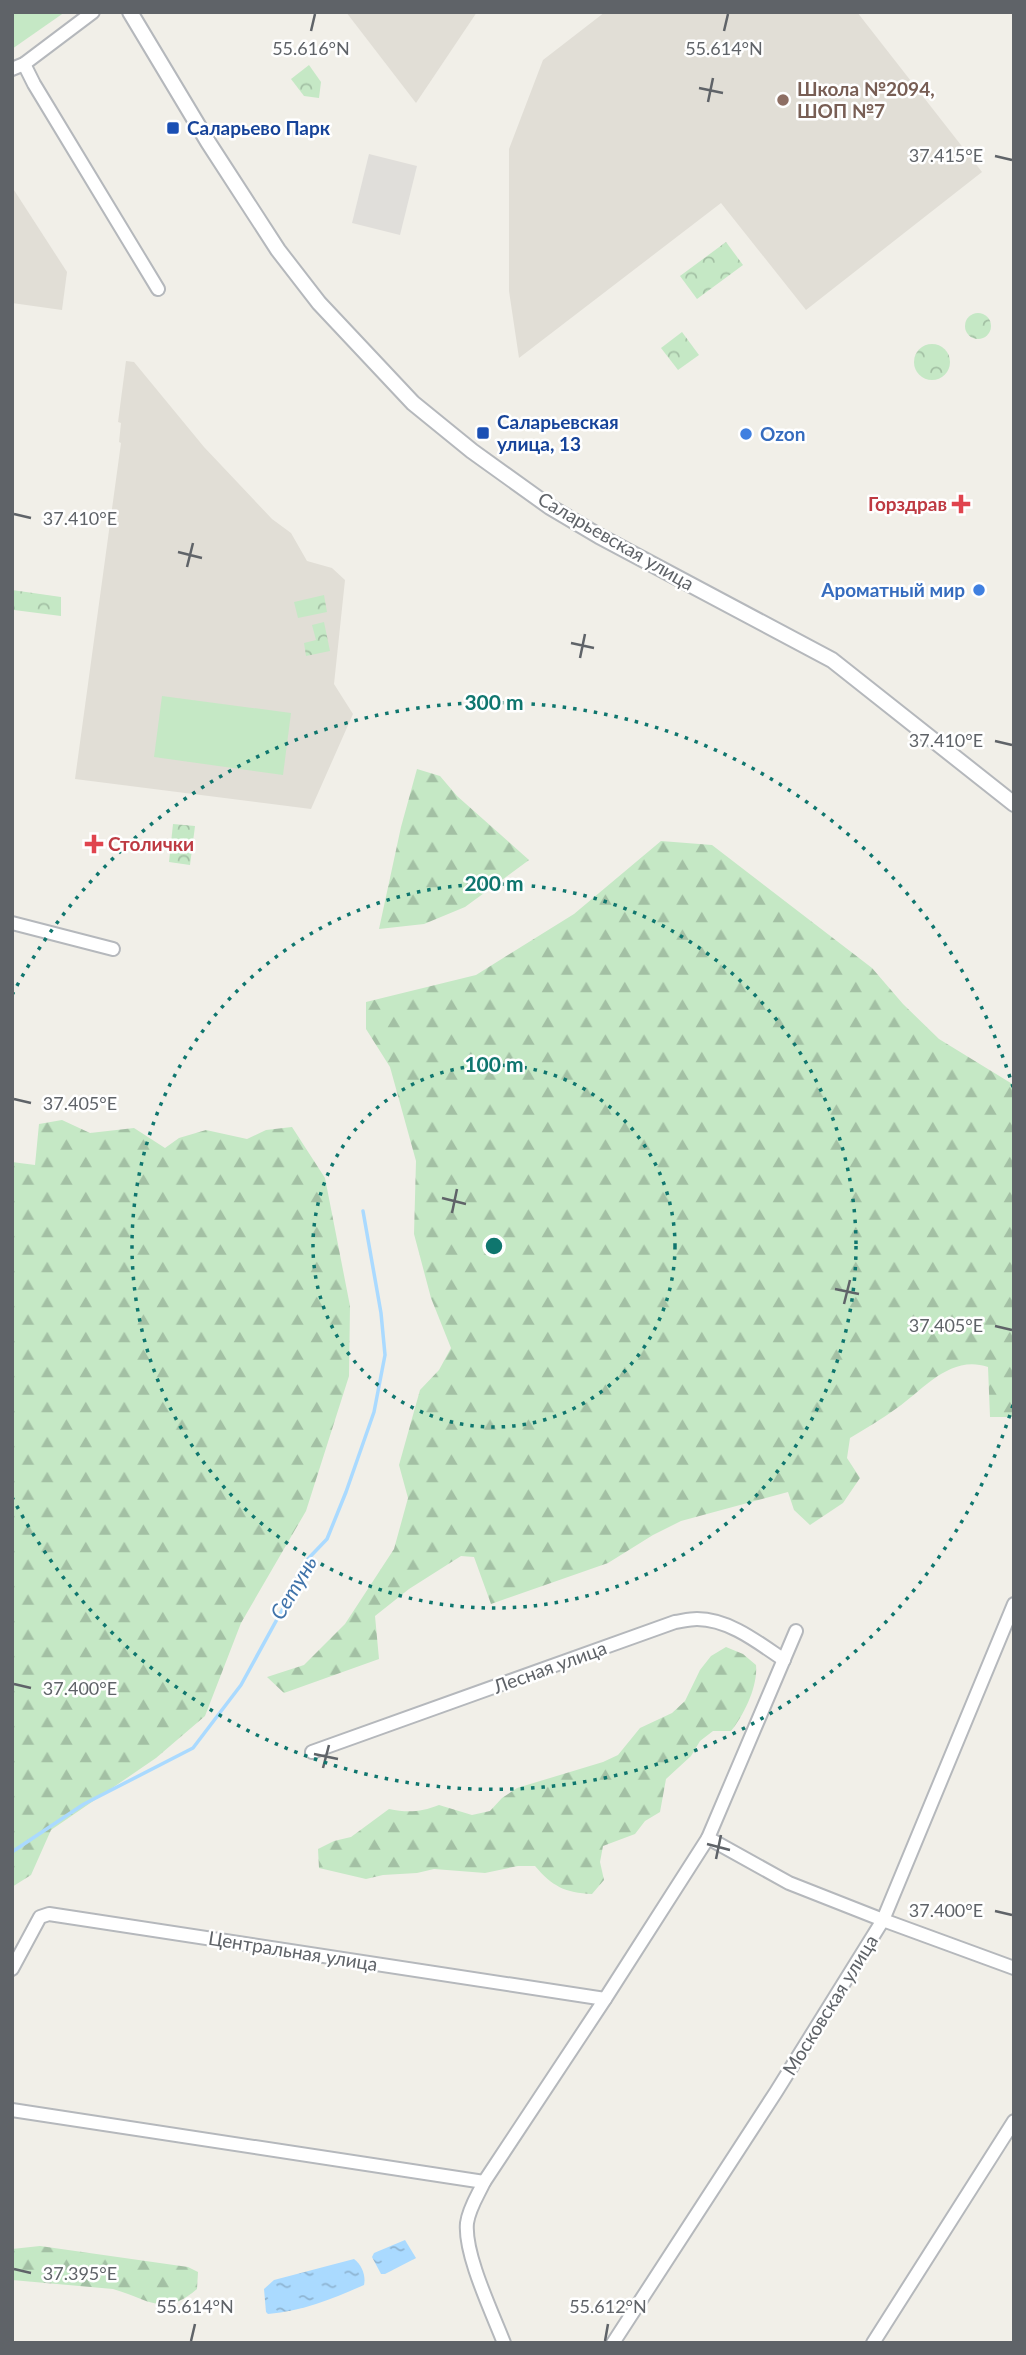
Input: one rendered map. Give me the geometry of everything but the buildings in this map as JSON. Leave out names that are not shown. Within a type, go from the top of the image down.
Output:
[{"type":"street","points":[[93,12],[18,66],[34,84],[158,289]]},
{"type":"street","name":"Саларьевская улица","points":[[130,12],[208,142],[278,250],[319,303],[413,402],[472,451],[551,507],[599,536],[832,660],[1014,804]]},
{"type":"street","points":[[12,923],[113,949]]},
{"type":"street","name":"Московская улица","points":[[613,2343],[776,2092],[883,1920],[1014,1604]]},
{"type":"street","name":"Лесная улица","points":[[312,1752],[675,1622],[699,1619],[720,1623],[748,1636],[784,1660]]},
{"type":"street","points":[[504,2343],[473,2260],[467,2223],[470,2209],[484,2182],[708,1838],[796,1631]]},
{"type":"street","points":[[708,1838],[789,1883],[1014,1968]]},
{"type":"street","name":"Центральная улица","points":[[12,1969],[40,1917],[49,1914],[605,1999]]},
{"type":"street","points":[[12,2110],[484,2182]]},
{"type":"street","points":[[873,2343],[1014,2121]]},
{"type":"shaded area","points":[[346,12],[477,12],[416,103]]},
{"type":"shaded area","name":"Школа №2094, ШОП №7","points":[[605,12],[857,12],[982,172],[806,310],[721,203],[519,358],[509,291],[509,149],[543,60]]},
{"type":"shaded area","points":[[369,154],[417,166],[400,235],[352,223]]},
{"type":"shaded area","points":[[12,187],[67,272],[62,310],[12,303]]},
{"type":"shaded area","points":[[126,361],[134,362],[204,447],[272,519],[291,533],[307,561],[332,568],[345,580],[334,684],[353,714],[311,809],[75,779],[121,443],[121,423],[118,422]]},
{"type":"green space","points":[[12,12],[65,12],[12,49]]},
{"type":"green space","points":[[309,65],[321,82],[319,98],[304,96],[291,79]]},
{"type":"green space","points":[[726,242],[743,265],[697,299],[680,276]]},
{"type":"green space","points":[[978,313],[987,317],[991,326],[987,335],[978,339],[969,335],[965,326],[969,317]]},
{"type":"green space","points":[[682,332],[699,355],[678,370],[661,348]]},
{"type":"green space","points":[[932,344],[945,349],[950,362],[945,375],[932,380],[919,375],[914,362],[919,349]]},
{"type":"green space","points":[[12,590],[61,597],[61,616],[14,610]]},
{"type":"green space","points":[[324,595],[327,612],[298,618],[294,602]]},
{"type":"green space","points":[[324,622],[330,651],[306,656],[304,643],[316,640],[312,625]]},
{"type":"green space","points":[[162,696],[291,713],[283,775],[154,757]]},
{"type":"green space","points":[[417,769],[440,776],[457,796],[529,860],[465,907],[424,924],[379,929],[401,827]]},
{"type":"green space","points":[[173,824],[195,826],[190,865],[169,862]]},
{"type":"green space","points":[[661,841],[712,845],[872,968],[903,1004],[939,1039],[1014,1085],[1014,1417],[990,1417],[988,1367],[975,1364],[950,1369],[850,1438],[847,1458],[860,1478],[843,1503],[810,1525],[794,1510],[788,1492],[681,1521],[608,1563],[491,1604],[474,1557],[461,1556],[409,1589],[375,1616],[379,1659],[284,1693],[267,1677],[304,1665],[345,1624],[394,1549],[408,1498],[399,1465],[420,1390],[439,1370],[451,1348],[431,1298],[414,1234],[416,1161],[390,1067],[366,1029],[366,1002],[476,975],[574,914]]},
{"type":"green space","points":[[62,1120],[90,1133],[134,1128],[165,1148],[179,1138],[206,1130],[247,1139],[266,1130],[292,1127],[325,1178],[350,1306],[349,1376],[306,1511],[241,1623],[205,1716],[156,1758],[51,1830],[31,1875],[12,1887],[12,1162],[35,1165],[39,1124]]},
{"type":"green space","points":[[726,1647],[743,1654],[756,1665],[752,1691],[741,1717],[731,1731],[713,1731],[700,1741],[691,1756],[666,1779],[660,1812],[645,1821],[635,1834],[603,1846],[600,1862],[604,1880],[592,1894],[560,1887],[547,1879],[535,1866],[518,1866],[485,1873],[434,1869],[366,1879],[319,1868],[318,1849],[351,1837],[389,1809],[414,1811],[439,1805],[472,1815],[490,1811],[502,1798],[517,1788],[618,1755],[640,1728],[672,1713],[685,1701],[700,1670],[711,1656]]},
{"type":"green space","points":[[40,2246],[188,2267],[198,2272],[197,2289],[175,2303],[156,2304],[113,2289],[12,2280],[12,2249]]},
{"type":"water","points":[[405,2240],[416,2258],[381,2274],[372,2257],[374,2253]]},
{"type":"water","points":[[354,2259],[363,2271],[364,2285],[305,2307],[268,2314],[266,2312],[264,2289],[274,2280]]},
{"type":"waterway","name":"Сетунь","points":[[12,1852],[84,1804],[193,1748],[241,1685],[287,1601],[304,1563],[327,1539],[374,1412],[385,1355],[381,1313],[363,1211]]},
{"type":"place","name":"Школа №2094, ШОП №7","points":[[783,100]]},
{"type":"place","name":"Саларьево Парк","points":[[173,128]]},
{"type":"place","name":"Саларьевская улица, 13","points":[[483,433]]},
{"type":"place","name":"Ozon","points":[[746,434]]},
{"type":"place","name":"Горздрав","points":[[961,504]]},
{"type":"place","name":"Ароматный мир","points":[[979,590]]},
{"type":"place","name":"Столички","points":[[94,844]]}]
